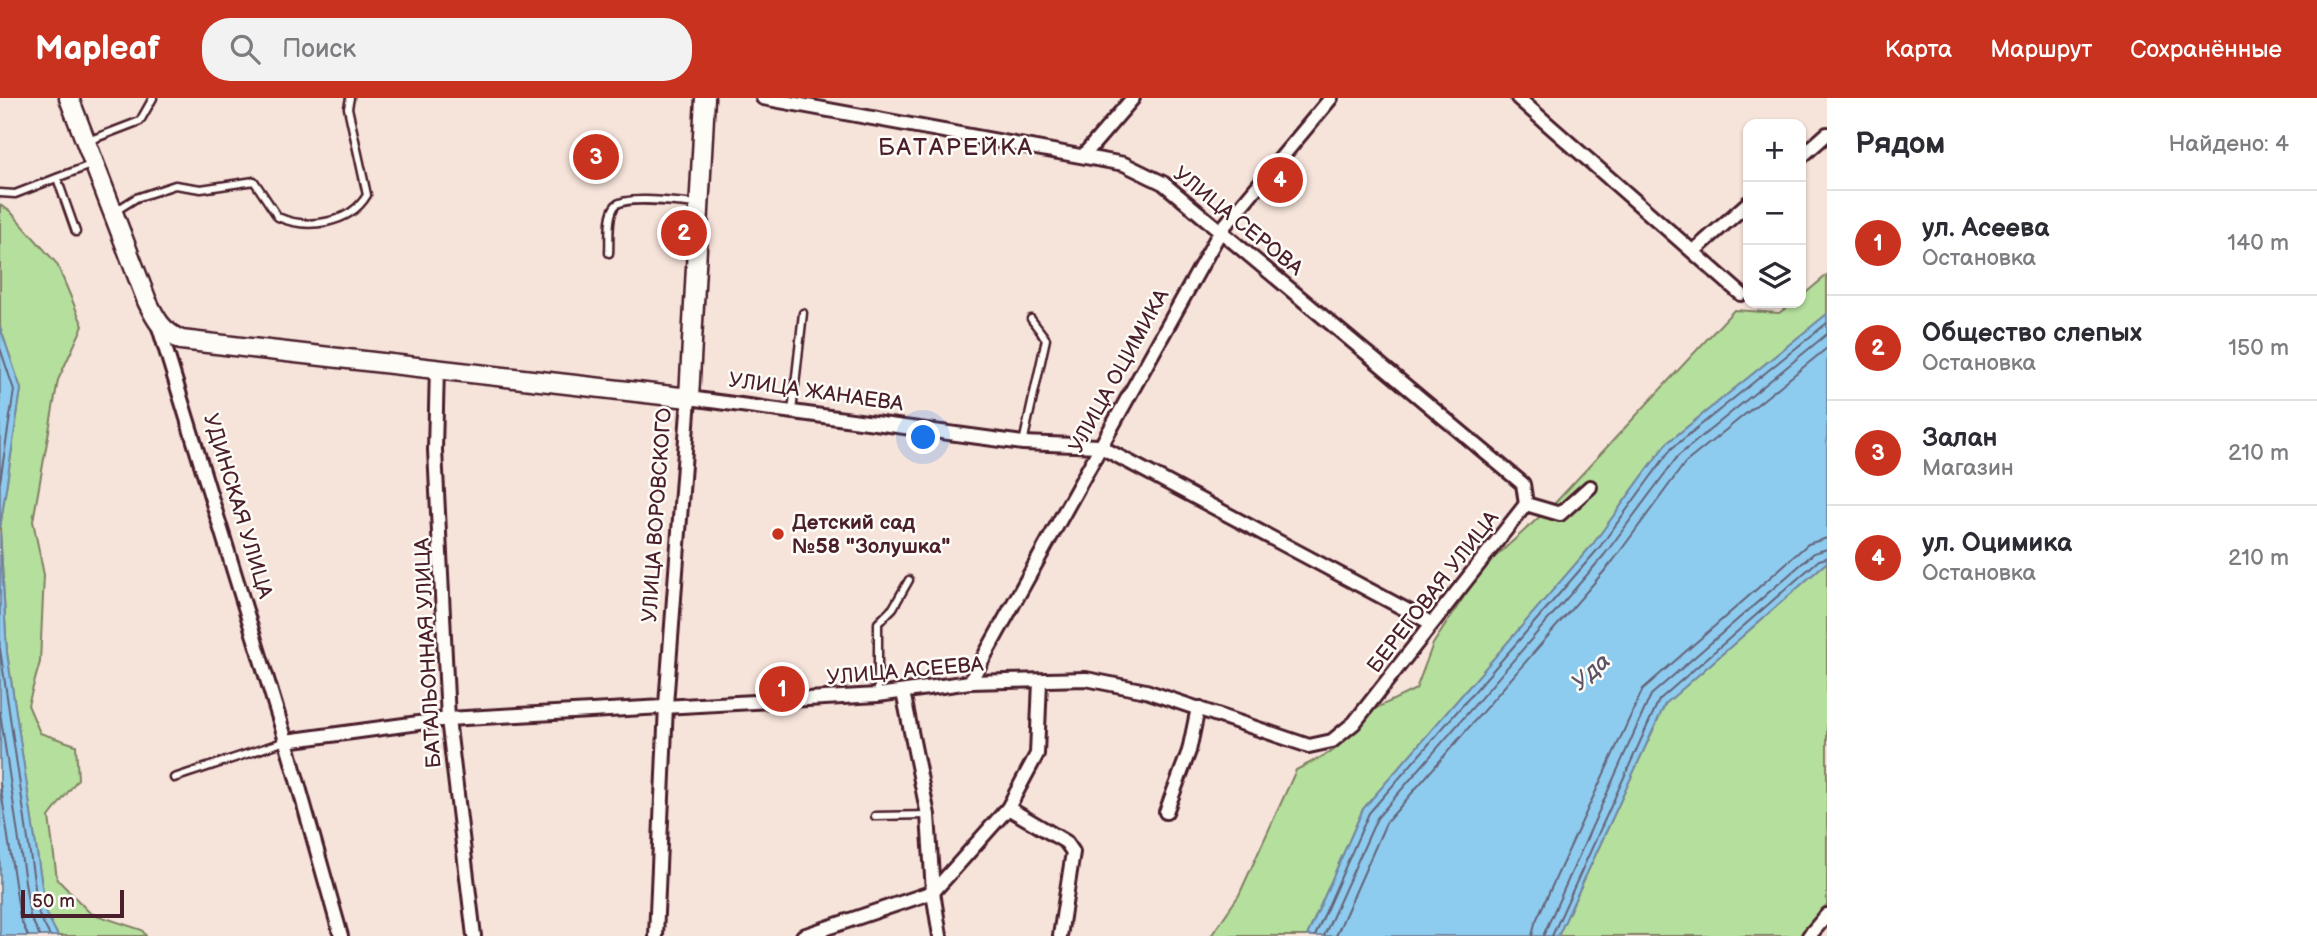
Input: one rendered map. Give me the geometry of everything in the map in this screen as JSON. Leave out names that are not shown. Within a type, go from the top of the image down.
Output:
[{"type":"street","name":"УДИНСКАЯ УЛИЦА","points":[[69,98],[158,324],[286,741],[341,936]]},
{"type":"street","name":"УЛИЦА ВОРОВСКОГО","points":[[656,936],[666,705],[689,398],[705,98]]},
{"type":"street","name":"УЛИЦА СЕРОВА","points":[[763,98],[1124,164],[1163,183],[1524,484],[1526,504]]},
{"type":"street","points":[[1083,156],[1133,98]]},
{"type":"street","name":"УЛИЦА ОЦИМИКА","points":[[970,682],[1221,230],[1331,98]]},
{"type":"street","points":[[1518,98],[1695,250],[1741,294]]},
{"type":"street","points":[[1806,153],[1827,134]]},
{"type":"street","points":[[1695,250],[1743,207]]},
{"type":"street","name":"УЛИЦА ЖАНАЕВА","points":[[158,324],[181,340],[437,367],[1023,443],[1099,446],[1432,623]]},
{"type":"street","name":"БАТАЛЬОННАЯ УЛИЦА","points":[[437,367],[435,450],[448,719],[474,936]]},
{"type":"street","name":"БЕРЕГОВАЯ УЛИЦА","points":[[1309,746],[1332,741],[1354,723],[1526,504],[1560,514],[1590,487]]},
{"type":"street","name":"УЛИЦА АСЕЕВА","points":[[286,741],[448,719],[878,695],[970,682],[1086,679],[1146,691],[1309,746]]},
{"type":"street","points":[[803,936],[933,892],[1008,808],[1037,754],[1040,681]]},
{"type":"street","points":[[903,692],[928,815],[933,892],[940,936]]},
{"type":"street","points":[[1166,812],[1189,751],[1198,708]]},
{"type":"street","points":[[1008,808],[1066,842],[1073,852],[1060,936]]},
{"type":"street","points":[[1809,936],[1827,915]]},
{"type":"lane","points":[[86,141],[140,121],[153,98]]},
{"type":"lane","points":[[113,212],[136,198],[175,185],[201,189],[254,181],[278,217],[326,224],[354,210],[367,195],[348,108],[350,98]]},
{"type":"lane","points":[[0,192],[15,194],[94,163]]},
{"type":"lane","points":[[57,178],[76,232]]},
{"type":"lane","points":[[610,253],[612,213],[617,205],[626,201],[699,204]]},
{"type":"lane","points":[[792,412],[803,313]]},
{"type":"lane","points":[[1023,443],[1046,340],[1031,319]]},
{"type":"lane","points":[[878,695],[878,623],[892,608],[909,580]]},
{"type":"lane","points":[[174,778],[286,741]]},
{"type":"lane","points":[[875,816],[928,815]]},
{"type":"green space","points":[[0,205],[10,211],[57,264],[83,326],[58,380],[33,521],[44,575],[40,662],[28,705],[40,733],[76,745],[78,779],[49,817],[57,879],[90,913],[142,930],[146,936],[58,936],[46,914],[7,653],[0,528],[21,389],[0,327]]},
{"type":"green space","points":[[1827,275],[1827,314],[1666,444],[1593,544],[1363,809],[1307,936],[1211,936],[1239,895],[1296,770],[1333,751],[1376,708],[1416,689],[1433,644],[1482,569],[1556,502],[1734,310],[1779,313],[1786,308],[1806,308],[1806,293]]},
{"type":"green space","points":[[1827,562],[1827,904],[1802,936],[1558,936],[1665,704]]},
{"type":"water","name":"Уда","points":[[1827,314],[1827,562],[1665,704],[1558,936],[1307,936],[1363,809],[1593,544],[1666,444]]},
{"type":"water","points":[[0,327],[21,389],[0,528]]},
{"type":"water","points":[[0,532],[7,653],[46,913],[58,936],[0,936]]},
{"type":"place","name":"Залан","points":[[596,157]]},
{"type":"place","name":"ул. Оцимика","points":[[1280,180]]},
{"type":"place","name":"Общество слепых","points":[[684,233]]},
{"type":"place","name":"Детский сад №58 \"Золушка\"","points":[[778,534]]},
{"type":"place","name":"ул. Асеева","points":[[782,689]]},
{"type":"district","name":"БАТАРЕЙКА","points":[[956,147]]}]
